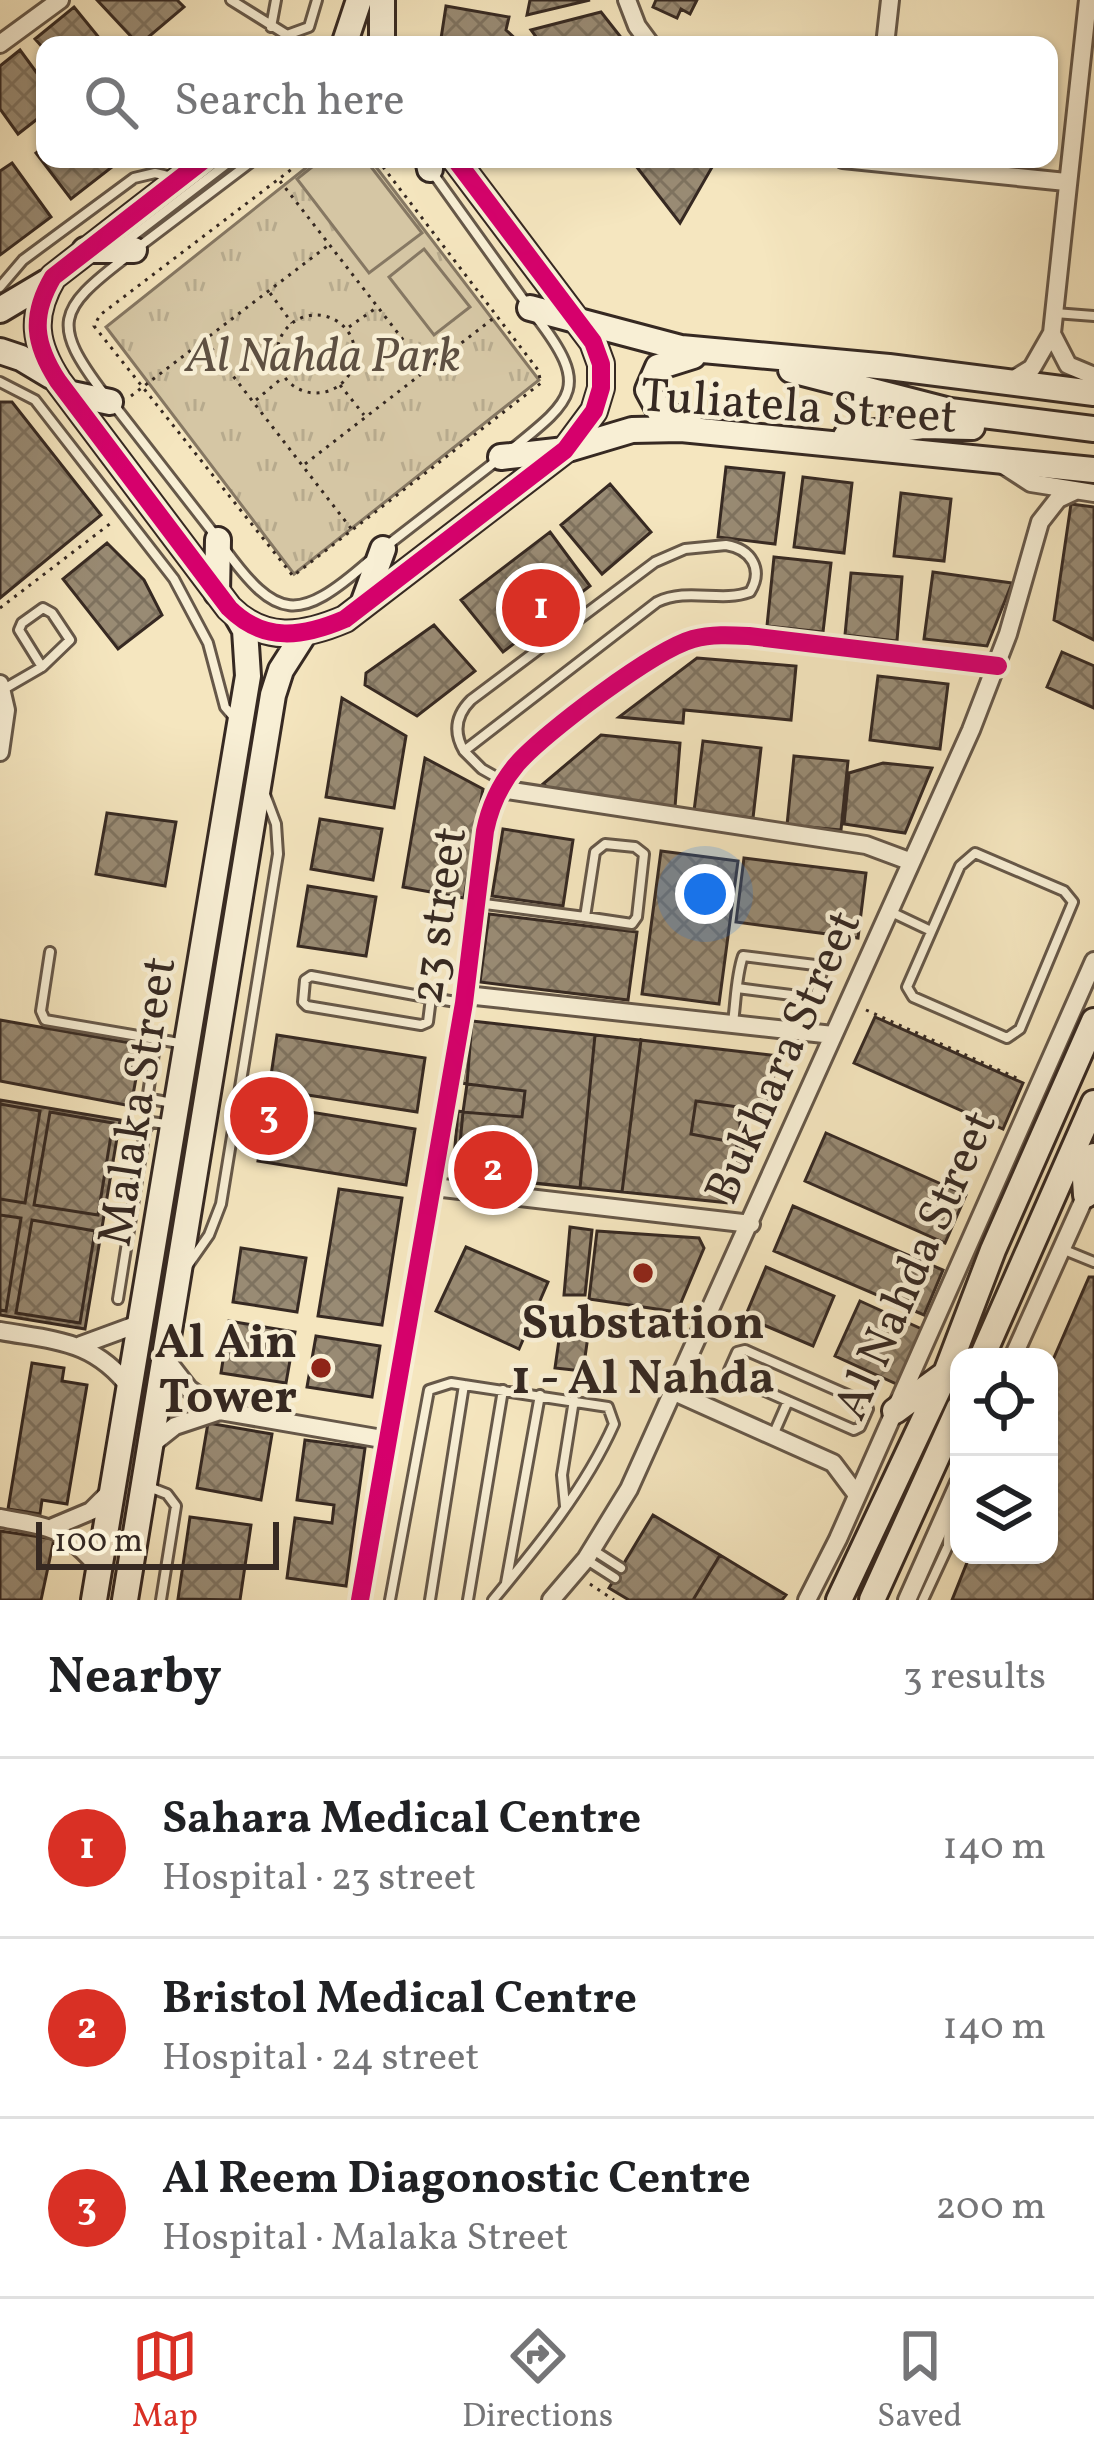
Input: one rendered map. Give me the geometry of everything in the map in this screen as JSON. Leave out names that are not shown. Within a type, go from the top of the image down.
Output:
[{"type":"street","points":[[0,44],[59,0]]},
{"type":"street","points":[[347,36],[359,0]]},
{"type":"street","points":[[382,0],[382,36]]},
{"type":"street","points":[[627,0],[644,36]]},
{"type":"street","points":[[886,36],[890,0]]},
{"type":"street","points":[[1008,384],[1033,368],[1052,333],[1088,0]]},
{"type":"street","points":[[0,310],[53,277],[193,168]]},
{"type":"street","points":[[53,277],[39,305],[36,335],[42,356],[63,387],[237,616],[268,633],[304,634],[345,619],[565,450],[594,411],[601,364],[581,322],[462,168]]},
{"type":"street","points":[[938,168],[1066,182]]},
{"type":"street","points":[[86,250],[126,249]]},
{"type":"street","name":"Tuliatela Street","points":[[530,308],[649,342],[1094,393]]},
{"type":"street","points":[[1052,333],[1068,365],[1094,376]]},
{"type":"street","points":[[712,431],[660,412],[649,390],[652,374],[665,362],[713,350]]},
{"type":"street","points":[[0,351],[36,366],[63,387],[113,405]]},
{"type":"street","points":[[747,352],[769,365],[950,411],[1094,429]]},
{"type":"street","points":[[796,442],[951,426],[1094,439]]},
{"type":"street","name":"Tuliatela Street","points":[[501,458],[565,450],[632,430],[712,431],[1094,470]]},
{"type":"street","points":[[997,460],[1023,480],[1084,492]]},
{"type":"street","points":[[1023,480],[1040,522],[1058,500],[1084,492]]},
{"type":"street","name":"Bukhara Street","points":[[551,1600],[585,1561],[629,1489],[752,1223],[998,666],[1040,522]]},
{"type":"street","points":[[217,593],[218,540]]},
{"type":"street","points":[[362,606],[383,549]]},
{"type":"street","name":"Malaka Street","points":[[94,1600],[240,723],[248,660],[245,630],[237,616]]},
{"type":"street","name":"Malaka Street","points":[[124,1600],[276,682],[304,634]]},
{"type":"street","name":"23 street","points":[[360,1600],[465,999],[488,813],[502,785],[549,735],[645,664],[694,639],[749,636],[998,666]]},
{"type":"street","points":[[0,752],[4,730],[1,687]]},
{"type":"street","points":[[502,785],[866,845],[909,861]]},
{"type":"street","name":"Al Nahda Street","points":[[839,1600],[946,1373],[981,1246],[1038,1088],[1094,961]]},
{"type":"street","points":[[465,999],[833,1035]]},
{"type":"street","name":"Al Nahda Street","points":[[807,1600],[895,1411],[1094,1022]]},
{"type":"street","name":"Al Nahda Street","points":[[986,1348],[1094,1103]]},
{"type":"street","points":[[1016,1348],[1090,1186],[1085,1179],[1094,1156]]},
{"type":"street","points":[[434,1186],[752,1223]]},
{"type":"street","points":[[81,1345],[141,1324]]},
{"type":"street","points":[[0,1331],[81,1345],[131,1389]]},
{"type":"street","points":[[165,1358],[188,1389],[220,1411],[388,1440]]},
{"type":"street","points":[[895,1411],[946,1373]]},
{"type":"street","points":[[672,1391],[833,1463],[857,1495]]},
{"type":"street","points":[[151,1446],[175,1426],[220,1411]]},
{"type":"street","name":"Al Nahda Street","points":[[872,1600],[950,1428]]},
{"type":"street","points":[[833,1463],[872,1459]]},
{"type":"street","points":[[53,1527],[91,1511],[113,1490]]},
{"type":"street","points":[[907,1600],[950,1502]]},
{"type":"street","points":[[0,1518],[53,1527],[99,1568]]},
{"type":"lane","points":[[271,27],[276,0]]},
{"type":"lane","points":[[235,2],[287,35],[303,32],[314,20],[317,0]]},
{"type":"lane","points":[[1073,125],[1094,127]]},
{"type":"lane","points":[[222,168],[85,289],[70,314],[68,330],[76,357],[262,596],[276,604],[293,605],[324,596],[552,416],[568,393],[563,352],[430,168]]},
{"type":"lane","points":[[126,249],[242,168]]},
{"type":"lane","points":[[0,287],[23,260],[134,178],[155,173],[179,178]]},
{"type":"lane","points":[[1053,313],[1094,316]]},
{"type":"lane","points":[[0,382],[35,400],[188,602],[208,643],[225,707],[240,723]]},
{"type":"lane","points":[[464,751],[657,602],[682,593],[741,596],[750,592],[756,579],[752,559],[739,548],[712,545],[685,549],[655,562],[471,700],[457,728],[464,751],[502,785]]},
{"type":"lane","points":[[1,687],[42,667],[70,640],[52,613],[43,608],[22,622],[19,630],[42,667]]},
{"type":"lane","points":[[476,902],[585,917],[635,922],[644,857],[639,848],[605,844],[596,848],[585,917]]},
{"type":"lane","points":[[975,854],[1064,891],[1073,902],[1020,1029],[1006,1038],[910,994],[907,982],[930,931],[963,861],[975,854]]},
{"type":"lane","points":[[887,910],[930,931]]},
{"type":"lane","points":[[50,952],[41,1011],[45,1020],[186,1045]]},
{"type":"lane","points":[[733,1024],[737,988],[741,962],[746,955],[815,965],[822,972],[815,998],[737,988]]},
{"type":"lane","points":[[431,998],[429,1020],[423,1026],[303,1002],[309,976],[431,998],[465,999]]},
{"type":"lane","points":[[156,1039],[148,1094],[176,1115]]},
{"type":"lane","points":[[118,1299],[145,1130],[152,1122],[176,1115]]},
{"type":"lane","points":[[1061,1249],[1094,1262]]},
{"type":"lane","points":[[745,1350],[866,1403],[868,1409],[856,1430],[788,1401],[731,1376],[737,1352],[745,1350]]},
{"type":"lane","points":[[390,1600],[429,1390],[443,1383],[608,1407],[614,1424],[566,1507],[493,1600]]},
{"type":"lane","points":[[430,1600],[464,1385]]},
{"type":"lane","points":[[468,1600],[503,1390]]},
{"type":"lane","points":[[506,1585],[539,1395]]},
{"type":"lane","points":[[566,1507],[562,1474],[574,1400]]},
{"type":"lane","points":[[773,1435],[788,1401]]},
{"type":"lane","points":[[143,1486],[167,1494],[176,1506],[161,1600]]},
{"type":"lane","points":[[923,1600],[948,1546],[948,1506]]},
{"type":"lane","points":[[585,1561],[621,1568]]},
{"type":"lane","points":[[585,1561],[615,1578]]},
{"type":"path","points":[[294,168],[96,318],[95,330],[290,575],[299,574],[539,387],[541,374],[383,168]]},
{"type":"path","points":[[280,179],[426,369]]},
{"type":"path","points":[[113,405],[329,244]]},
{"type":"path","points":[[269,292],[292,323]]},
{"type":"path","points":[[346,329],[377,307]]},
{"type":"path","points":[[320,315],[346,329],[355,358],[339,385],[328,391],[304,391],[284,377],[277,354],[292,323],[320,315]]},
{"type":"path","points":[[304,465],[496,316]]},
{"type":"path","points":[[205,340],[353,531]]},
{"type":"path","points":[[255,401],[284,377]]},
{"type":"path","points":[[339,385],[366,416]]},
{"type":"path","points":[[0,608],[122,515]]},
{"type":"path","points":[[848,1002],[1038,1088]]},
{"type":"path","points":[[585,1561],[614,1600]]},
{"type":"green space","name":"Al Nahda Park","points":[[306,168],[377,168],[539,380],[294,574],[106,327]]},
{"type":"green space","points":[[311,168],[372,168],[422,233],[369,273],[297,179]]},
{"type":"green space","points":[[424,249],[470,307],[434,335],[389,277]]},
{"type":"building","points":[[97,0],[177,0],[184,7],[150,36],[131,36]]},
{"type":"building","points":[[530,0],[590,0],[527,15]]},
{"type":"building","points":[[656,0],[697,0],[690,14],[681,9],[677,18],[653,7]]},
{"type":"building","points":[[446,6],[509,17],[506,30],[512,36],[441,36]]},
{"type":"building","points":[[74,7],[98,36],[39,36]]},
{"type":"building","points":[[601,12],[620,36],[535,36],[531,30]]},
{"type":"building","points":[[20,50],[36,72],[36,120],[18,134],[0,109],[0,66]]},
{"type":"building","points":[[12,163],[51,217],[0,255],[0,171]]},
{"type":"building","points":[[47,168],[111,168],[71,199]]},
{"type":"building","points":[[638,168],[712,168],[680,223]]},
{"type":"building","points":[[0,402],[12,402],[101,515],[0,598]]},
{"type":"building","points":[[726,467],[784,473],[775,544],[718,537]]},
{"type":"building","points":[[803,477],[852,483],[844,553],[794,547]]},
{"type":"building","points":[[610,484],[651,532],[602,574],[561,525]]},
{"type":"building","points":[[901,493],[951,499],[944,561],[894,556]]},
{"type":"building","points":[[1071,504],[1094,507],[1094,640],[1054,620]]},
{"type":"building","points":[[550,532],[590,586],[503,652],[461,600]]},
{"type":"building","points":[[107,543],[144,580],[162,615],[118,649],[63,579]]},
{"type":"building","points":[[774,557],[831,563],[823,632],[767,626]]},
{"type":"building","points":[[933,572],[1012,583],[987,646],[924,639]]},
{"type":"building","points":[[851,573],[902,577],[897,641],[845,635]]},
{"type":"building","points":[[434,625],[475,671],[417,716],[365,685],[366,673]]},
{"type":"building","points":[[1062,652],[1094,666],[1094,708],[1047,687]]},
{"type":"building","points":[[697,658],[796,666],[791,720],[684,710],[683,723],[619,717]]},
{"type":"building","points":[[878,676],[948,684],[940,749],[870,740]]},
{"type":"building","points":[[342,698],[406,736],[394,808],[326,797]]},
{"type":"building","points":[[601,735],[680,743],[675,807],[552,791],[543,784]]},
{"type":"building","points":[[703,741],[761,748],[753,818],[694,811]]},
{"type":"building","points":[[794,756],[848,761],[841,830],[787,825]]},
{"type":"building","points":[[425,758],[483,789],[464,898],[403,887]]},
{"type":"building","points":[[883,763],[932,768],[905,833],[844,824],[849,773]]},
{"type":"building","points":[[107,813],[176,822],[165,886],[96,874]]},
{"type":"building","points":[[320,819],[382,829],[373,880],[311,869]]},
{"type":"building","points":[[503,829],[573,840],[563,906],[492,896]]},
{"type":"building","points":[[661,851],[738,861],[719,1004],[642,994]]},
{"type":"building","points":[[744,858],[866,873],[858,938],[736,922]]},
{"type":"building","points":[[308,886],[376,897],[366,956],[298,946]]},
{"type":"building","points":[[489,914],[637,932],[628,1000],[480,982]]},
{"type":"building","points":[[875,1017],[1023,1083],[1003,1129],[854,1063]]},
{"type":"building","points":[[0,1020],[142,1045],[131,1106],[0,1081]]},
{"type":"building","points":[[472,1021],[595,1035],[580,1188],[457,1175],[463,1112],[522,1117],[525,1091],[467,1084]]},
{"type":"building","points":[[472,1021],[779,1056],[765,1111],[740,1115],[740,1142],[744,1143],[736,1198],[730,1203],[457,1175],[453,1169],[458,1111],[463,1112],[467,1084],[462,1083]]},
{"type":"building","points":[[277,1035],[425,1058],[417,1112],[269,1089]]},
{"type":"building","points":[[641,1040],[779,1056],[765,1111],[696,1101],[691,1134],[737,1143],[730,1203],[622,1192]]},
{"type":"building","points":[[0,1100],[120,1120],[85,1329],[0,1315]]},
{"type":"building","points":[[0,1104],[40,1111],[25,1203],[0,1199]]},
{"type":"building","points":[[267,1105],[415,1129],[406,1185],[258,1161]]},
{"type":"building","points":[[50,1112],[113,1123],[98,1215],[34,1205]]},
{"type":"building","points":[[826,1133],[966,1195],[945,1243],[805,1181]]},
{"type":"building","points":[[339,1189],[402,1198],[382,1325],[318,1316]]},
{"type":"building","points":[[793,1206],[943,1270],[924,1315],[774,1251]]},
{"type":"building","points":[[0,1215],[21,1218],[6,1311],[0,1310]]},
{"type":"building","points":[[32,1220],[95,1231],[80,1323],[16,1313]]},
{"type":"building","points":[[570,1227],[592,1230],[585,1295],[564,1295]]},
{"type":"building","name":"Substation 1 - Al Nahda","points":[[597,1231],[699,1238],[704,1248],[677,1312],[589,1299]]},
{"type":"building","points":[[466,1247],[548,1282],[519,1349],[436,1311]]},
{"type":"building","points":[[241,1248],[306,1258],[297,1312],[233,1302]]},
{"type":"building","points":[[766,1267],[834,1296],[813,1346],[745,1317]]},
{"type":"building","points":[[1089,1277],[1094,1277],[1094,1600],[952,1600],[966,1564],[1058,1564],[1058,1348]]},
{"type":"building","points":[[860,1301],[926,1331],[901,1386],[835,1356]]},
{"type":"building","points":[[229,1321],[295,1332],[286,1383],[221,1373]]},
{"type":"building","points":[[561,1326],[589,1329],[583,1371],[555,1368]]},
{"type":"building","points":[[316,1336],[380,1346],[372,1397],[307,1387]]},
{"type":"building","points":[[32,1363],[64,1368],[62,1381],[87,1385],[67,1504],[42,1500],[40,1514],[8,1509]]},
{"type":"building","points":[[208,1423],[272,1434],[261,1500],[197,1488]]},
{"type":"building","points":[[305,1440],[365,1448],[346,1586],[287,1578],[295,1518],[332,1523],[334,1505],[297,1500]]},
{"type":"building","points":[[653,1515],[720,1555],[693,1600],[629,1600],[609,1588]]},
{"type":"building","points":[[190,1517],[251,1525],[240,1600],[178,1599]]},
{"type":"building","points":[[0,1531],[54,1539],[41,1600],[0,1600]]},
{"type":"building","points":[[720,1555],[786,1595],[782,1600],[693,1600]]},
{"type":"cycle path","points":[[193,168],[53,277],[38,317],[40,342],[58,381],[229,608],[256,627],[284,633],[314,630],[345,619],[565,450],[594,411],[601,364],[593,342],[462,168]]},
{"type":"cycle path","points":[[360,1600],[464,1003],[485,831],[506,779],[531,750],[600,694],[693,639],[749,636],[998,666]]},
{"type":"place","name":"Sahara Medical Centre","points":[[541,608]]},
{"type":"place","name":"Al Reem Diagonostic Centre","points":[[269,1116]]},
{"type":"place","name":"Bristol Medical Centre","points":[[493,1170]]},
{"type":"place","name":"Substation 1 - Al Nahda","points":[[643,1273]]},
{"type":"place","name":"Al Ain Tower","points":[[321,1368]]}]
